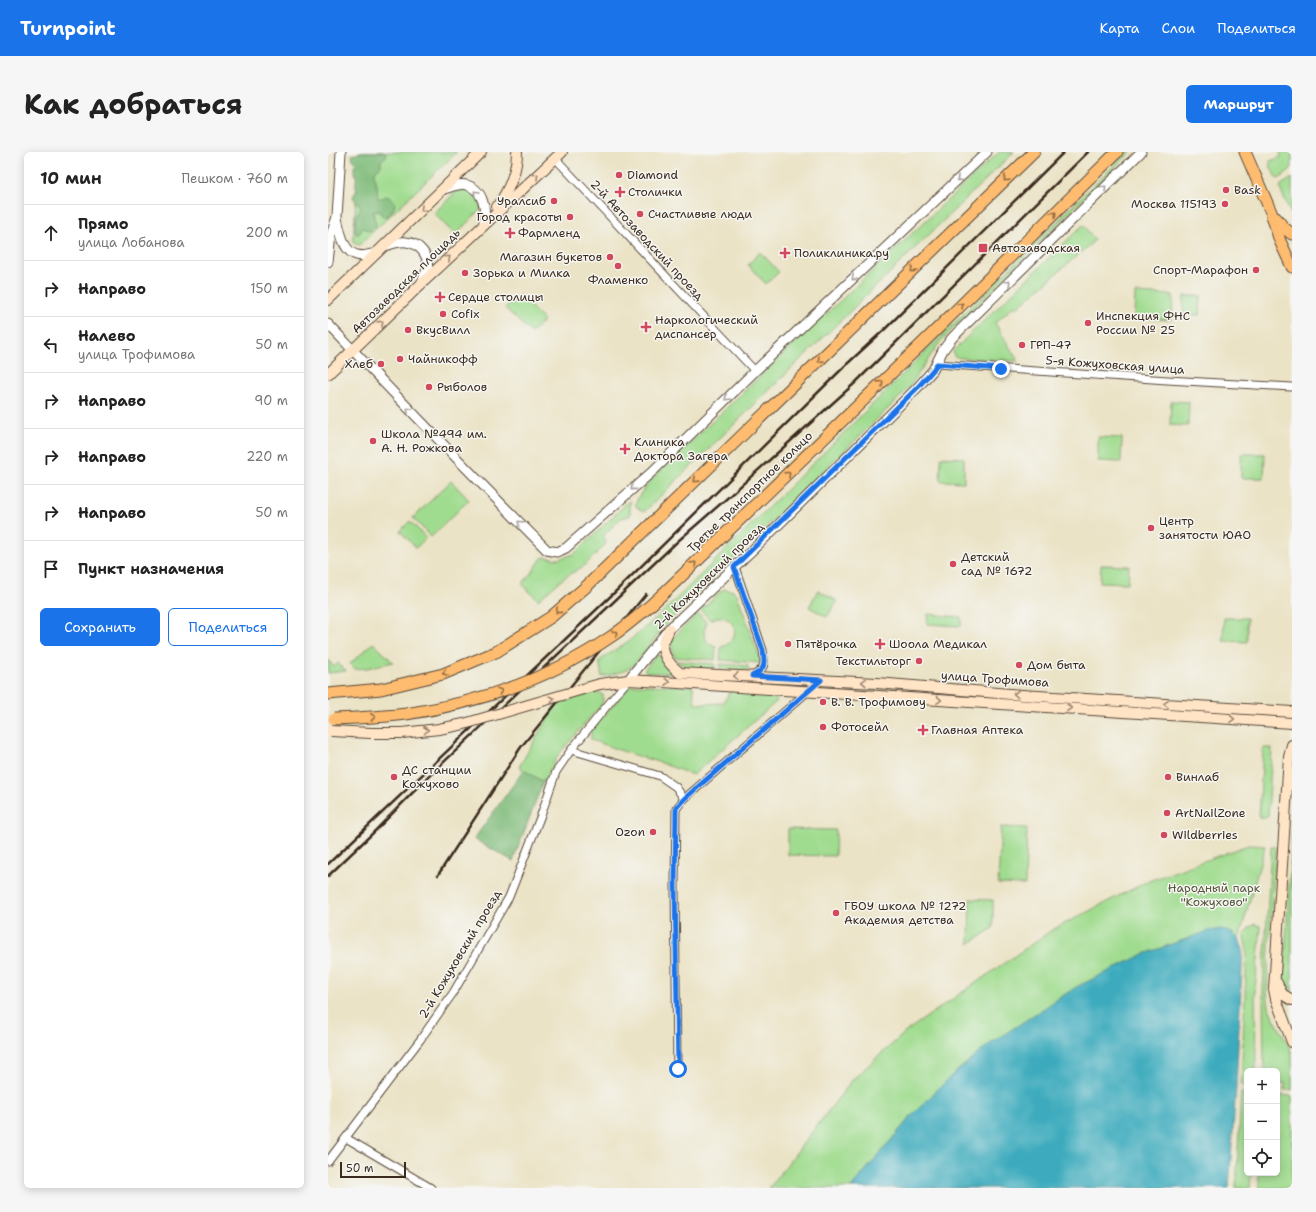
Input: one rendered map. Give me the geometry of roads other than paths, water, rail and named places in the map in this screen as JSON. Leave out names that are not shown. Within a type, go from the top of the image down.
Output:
[{"type":"main road","points":[[328,300],[481,152]]},
{"type":"main road","name":"Автозаводская площадь","points":[[485,224],[506,193],[512,181],[517,152]]},
{"type":"main road","points":[[328,694],[382,689],[443,674],[496,652],[550,617],[588,585],[1034,152]]},
{"type":"main road","name":"Третье транспортное кольцо","points":[[331,719],[372,718],[406,714],[440,708],[498,692],[548,672],[612,636],[666,592],[1117,152]]},
{"type":"main road","points":[[1245,152],[1271,212],[1280,241],[1292,268]]},
{"type":"main road","name":"Автозаводская площадь","points":[[353,350],[558,155]]},
{"type":"main road","points":[[1271,212],[1284,228],[1292,234]]},
{"type":"main road","points":[[328,374],[353,350]]},
{"type":"main road","name":"улица Трофимова","points":[[670,629],[663,644],[665,656],[671,666],[680,673],[877,683],[1022,695],[1292,712]]},
{"type":"main road","name":"улица Трофимова","points":[[330,731],[402,733],[438,729],[464,724],[600,684],[628,680],[1292,723]]},
{"type":"main road","points":[[1292,745],[1274,989],[1276,999],[1292,1042]]},
{"type":"main road","points":[[1276,970],[1278,987],[1282,994],[1292,1000]]},
{"type":"street","points":[[328,262],[331,235],[336,217],[341,152]]},
{"type":"street","points":[[353,350],[547,550],[557,552],[566,548],[653,470],[755,371],[987,152]]},
{"type":"street","name":"2-й Кожуховский проезд","points":[[328,1161],[440,1012],[509,897],[542,815],[556,772],[571,750],[670,629],[918,387],[933,370],[943,350],[952,338],[1141,152]]},
{"type":"street","name":"2-й Автозаводский проезд","points":[[558,155],[628,235],[755,371]]},
{"type":"street","points":[[444,189],[459,185],[466,185],[474,189],[484,203],[485,224]]},
{"type":"street","points":[[336,217],[344,244],[351,252],[358,256],[365,256],[396,242],[406,242],[414,244],[420,248],[425,253],[428,267],[420,285]]},
{"type":"street","name":"Автозаводская площадь","points":[[328,324],[353,350]]},
{"type":"street","name":"5-я Кожуховская улица","points":[[937,364],[1195,382],[1292,387]]},
{"type":"street","points":[[734,567],[763,650],[765,664],[760,672],[752,676]]},
{"type":"street","points":[[678,1069],[675,884],[676,808],[684,799],[821,680]]},
{"type":"street","points":[[600,684],[608,686],[612,689],[612,700]]},
{"type":"street","points":[[571,750],[660,776],[676,787],[684,799]]},
{"type":"street","points":[[346,1138],[431,1188]]},
{"type":"water","points":[[1221,929],[1230,932],[1235,936],[1243,949],[1229,1188],[851,1188],[912,1115],[950,1077],[991,1043],[1076,987],[1144,954],[1208,931]]},
{"type":"railway","points":[[328,864],[614,593],[1064,152]]},
{"type":"railway","points":[[328,876],[428,777],[678,541],[855,383],[1088,152]]},
{"type":"railway","points":[[438,875],[521,747],[646,594]]},
{"type":"place","name":"Diamond","points":[[619,175]]},
{"type":"place","name":"Bask","points":[[1226,190]]},
{"type":"place","name":"Столички","points":[[620,192]]},
{"type":"place","name":"Уралсиб","points":[[554,201]]},
{"type":"place","name":"Москва 115193","points":[[1225,204]]},
{"type":"place","name":"Счастливые люди","points":[[640,214]]},
{"type":"place","name":"Город красоты","points":[[570,217]]},
{"type":"place","name":"Фармленд","points":[[510,233]]},
{"type":"place","name":"Автозаводская","points":[[983,248]]},
{"type":"place","name":"Поликлиника.ру","points":[[785,253]]},
{"type":"place","name":"Магазин букетов","points":[[610,257]]},
{"type":"place","name":"Фламенко","points":[[618,266]]},
{"type":"place","name":"Спорт-Марафон","points":[[1256,270]]},
{"type":"place","name":"Зорька и Милка","points":[[465,273]]},
{"type":"place","name":"Сердце столицы","points":[[440,297]]},
{"type":"place","name":"Cofix","points":[[443,314]]},
{"type":"place","name":"Инспекция ФНС России № 25","points":[[1088,323]]},
{"type":"place","name":"Наркологический диспансер","points":[[646,327]]},
{"type":"place","name":"ВкусВилл","points":[[408,330]]},
{"type":"place","name":"ГРП-47","points":[[1022,345]]},
{"type":"place","name":"Чайникофф","points":[[400,359]]},
{"type":"place","name":"Хлеб","points":[[381,364]]},
{"type":"place","name":"Рыболов","points":[[429,387]]},
{"type":"place","name":"Школа №494 им. А. Н. Рожкова","points":[[373,441]]},
{"type":"place","name":"Клиника Доктора Загера","points":[[625,449]]},
{"type":"place","name":"Центр занятости ЮАО","points":[[1151,528]]},
{"type":"place","name":"Детский сад № 1672","points":[[953,564]]},
{"type":"place","name":"Пятёрочка","points":[[788,644]]},
{"type":"place","name":"Шоола Медикал","points":[[880,644]]},
{"type":"place","name":"Текстильторг","points":[[919,661]]},
{"type":"place","name":"Дом быта","points":[[1019,665]]},
{"type":"place","name":"В. В. Трофимову","points":[[823,702]]},
{"type":"place","name":"Фотосейл","points":[[823,727]]},
{"type":"place","name":"Главная Аптека","points":[[923,730]]},
{"type":"place","name":"ДС станции Кожухово","points":[[394,777]]},
{"type":"place","name":"Винлаб","points":[[1168,777]]},
{"type":"place","name":"ArtNailZone","points":[[1167,813]]},
{"type":"place","name":"Ozon","points":[[653,832]]},
{"type":"place","name":"Wildberries","points":[[1164,835]]},
{"type":"place","name":"ГБОУ школа № 1272 Академия детства","points":[[836,913]]},
{"type":"park label","name":"Народный парк \"Кожухово\"","points":[[1214,895]]}]
